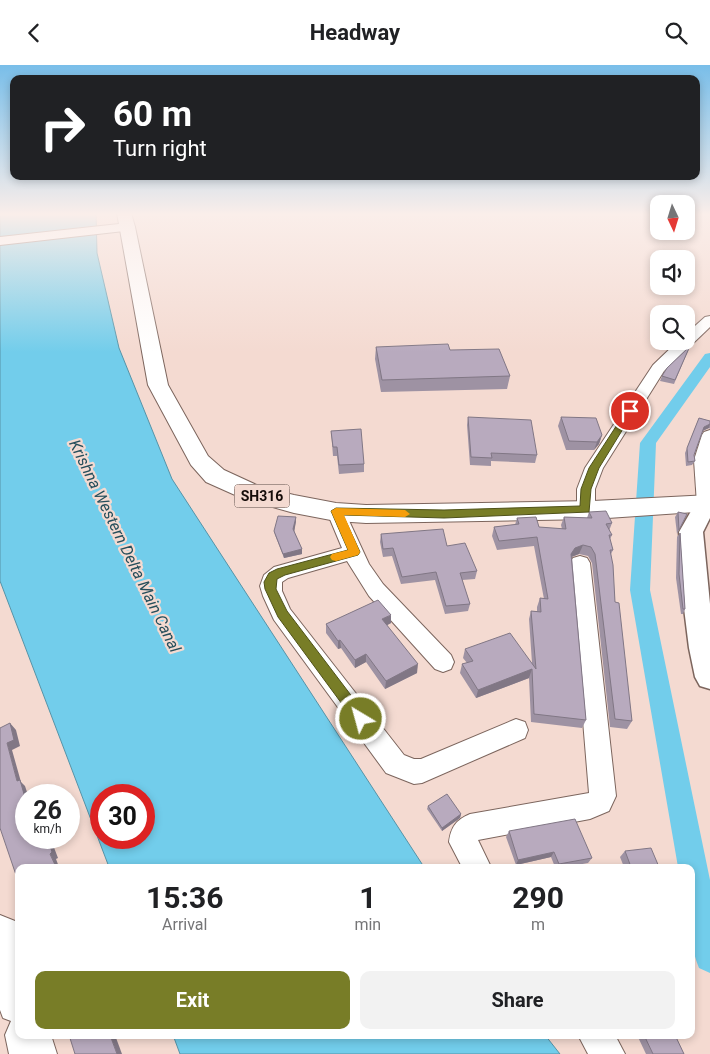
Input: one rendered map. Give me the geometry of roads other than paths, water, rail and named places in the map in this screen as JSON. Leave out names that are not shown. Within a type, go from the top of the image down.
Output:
[{"type":"main road","name":"SH316","points":[[129,259],[158,385],[199,460],[216,476],[252,493],[294,504],[336,511],[444,514],[590,510],[708,503]]},
{"type":"main road","points":[[0,936],[15,989]]},
{"type":"main road","points":[[29,1039],[33,1054]]},
{"type":"street","points":[[695,333],[710,320]]},
{"type":"street","points":[[590,510],[586,489],[594,468],[658,368],[677,350]]},
{"type":"street","points":[[710,435],[706,442],[701,463],[708,503],[691,532],[697,608],[703,649],[710,677]]},
{"type":"street","points":[[336,511],[360,567],[376,590],[443,662]]},
{"type":"street","points":[[354,552],[281,572],[273,576],[270,582],[270,589],[282,614],[395,764],[414,772],[422,771],[516,730]]},
{"type":"street","points":[[475,864],[463,842],[464,833],[470,828],[590,806],[599,802],[603,796],[580,563]]},
{"type":"street","points":[[598,1039],[608,1054]]},
{"type":"water","name":"Krishna Western Delta Main Canal","points":[[0,259],[98,259],[119,348],[172,479],[422,864],[108,864],[102,849],[155,849],[155,784],[90,784],[90,817],[80,791],[80,784],[77,784],[0,581]]},
{"type":"water","points":[[174,1039],[548,1039],[560,1054],[180,1054]]},
{"type":"waterway","points":[[692,864],[640,590],[648,443],[710,357]]},
{"type":"waterway","points":[[695,878],[710,957]]}]
